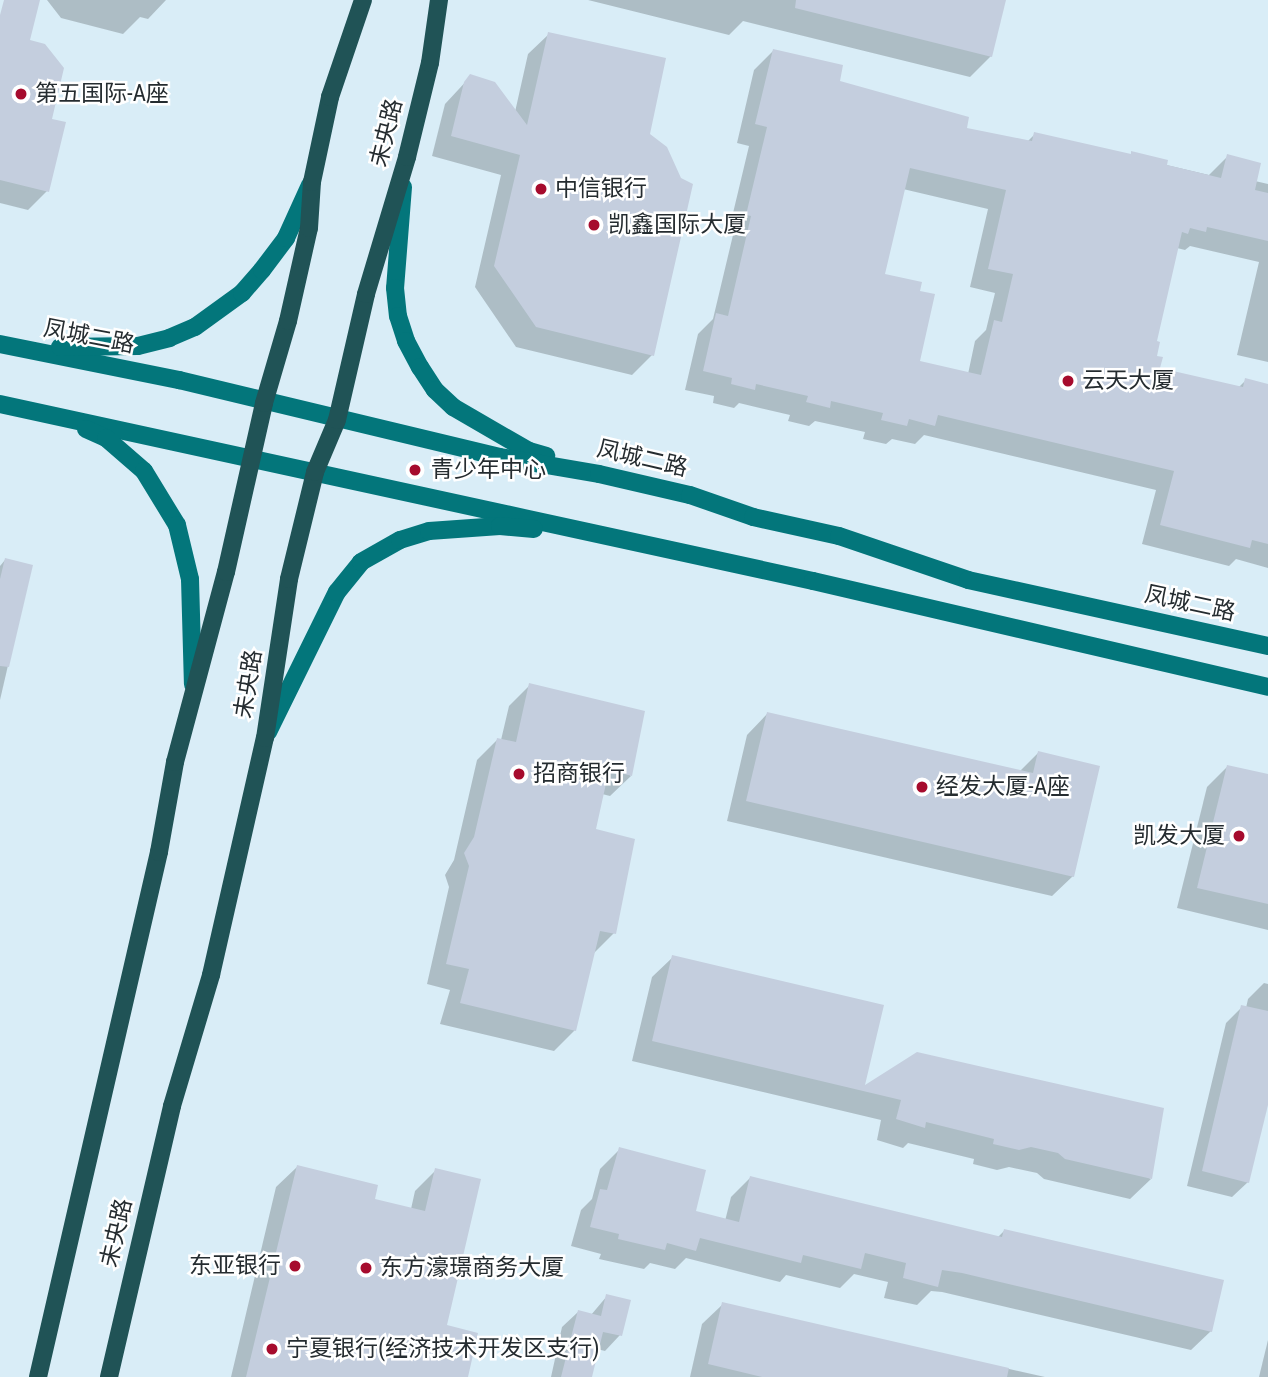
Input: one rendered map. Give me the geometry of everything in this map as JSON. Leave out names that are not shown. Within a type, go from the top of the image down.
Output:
[{"type":"main road","name":"未央路","points":[[38,1377],[159,852],[175,762],[226,572],[264,403],[297,281],[309,228],[312,182],[330,97],[363,0]]},
{"type":"main road","name":"未央路","points":[[109,1377],[172,1106],[211,975],[265,738],[289,579],[315,472],[337,420],[366,294],[407,157],[430,63],[439,0]]},
{"type":"main road","points":[[407,157],[397,231],[395,288],[402,328],[420,367],[435,390],[453,407],[481,425],[529,451],[599,474]]},
{"type":"main road","points":[[0,343],[89,349],[138,346],[169,338],[195,327],[242,293],[262,270],[286,238],[312,182]]},
{"type":"main road","name":"凤城二路","points":[[0,343],[179,380],[264,403],[500,457],[599,474],[690,495],[753,517],[839,536],[968,580],[1268,646]]},
{"type":"main road","points":[[0,404],[595,533],[1268,687]]},
{"type":"main road","points":[[39,413],[106,438],[125,452],[144,471],[177,525],[185,547],[190,579],[193,688]]},
{"type":"main road","points":[[265,738],[332,601],[361,562],[400,540],[429,531],[500,526],[595,533]]},
{"type":"building","points":[[4,0],[40,0],[30,40],[45,44],[64,68],[52,119],[66,122],[49,192],[0,180],[0,15]]},
{"type":"building","points":[[796,0],[1006,0],[992,57],[795,8]]},
{"type":"building","name":"凯鑫国际大厦","points":[[548,32],[666,58],[650,134],[667,147],[681,178],[693,184],[654,356],[536,327],[494,266],[520,155],[451,136],[464,82],[470,74],[495,82],[527,125]]},
{"type":"building","points":[[773,49],[843,65],[840,81],[969,117],[967,128],[1032,141],[1034,132],[1131,154],[1131,151],[1168,160],[1167,165],[1221,178],[1227,154],[1261,163],[1255,190],[1268,193],[1268,241],[1207,227],[1206,232],[1190,228],[1188,234],[1182,232],[1157,341],[1160,342],[1157,356],[1163,357],[1160,368],[1243,387],[1245,378],[1268,384],[1268,544],[1252,540],[1250,548],[1160,525],[1174,471],[938,415],[935,426],[909,419],[907,426],[881,420],[883,413],[831,401],[830,408],[806,402],[808,396],[756,384],[755,390],[731,384],[732,378],[703,371],[716,313],[728,316],[751,216],[746,215],[767,127],[755,124]],"holes":[[[910,168],[1006,190],[988,269],[1013,274],[1002,322],[994,320],[981,375],[920,361],[935,294],[920,291],[922,282],[885,274]]]},
{"type":"building","points":[[5,558],[33,565],[9,667],[0,666],[0,579]]},
{"type":"building","points":[[529,683],[645,711],[632,776],[609,770],[596,829],[635,839],[616,934],[600,931],[576,1031],[460,1003],[469,969],[446,964],[469,866],[464,853],[474,837],[497,738],[516,742]]},
{"type":"building","name":"经发大厦-A座","points":[[767,712],[1033,773],[1038,751],[1100,766],[1074,877],[746,801]]},
{"type":"building","name":"凯发大厦","points":[[1227,765],[1268,774],[1268,904],[1197,888]]},
{"type":"building","points":[[672,955],[884,1005],[865,1085],[917,1052],[1164,1108],[1152,1179],[1065,1159],[1058,1153],[1031,1147],[1019,1150],[993,1144],[994,1139],[926,1122],[925,1128],[896,1119],[901,1100],[652,1041]]},
{"type":"building","points":[[1241,1005],[1268,1011],[1268,1105],[1249,1183],[1202,1171]]},
{"type":"building","points":[[619,1147],[706,1170],[696,1211],[739,1222],[750,1176],[1002,1237],[1004,1229],[1224,1280],[1212,1332],[962,1273],[942,1270],[938,1287],[903,1278],[906,1263],[865,1253],[861,1269],[803,1255],[801,1263],[700,1238],[696,1251],[667,1243],[665,1250],[618,1239],[619,1234],[590,1227],[600,1189],[607,1190]]},
{"type":"building","name":"东方濠璟商务大厦","points":[[297,1165],[378,1185],[375,1199],[425,1211],[435,1168],[481,1179],[447,1325],[478,1333],[468,1377],[246,1377]]},
{"type":"building","points":[[606,1294],[631,1300],[622,1336],[603,1332],[592,1377],[561,1377],[578,1310],[601,1316]]},
{"type":"building","points":[[722,1302],[1009,1368],[1007,1377],[762,1377],[708,1364]]},
{"type":"place","name":"第五国际-A座","points":[[21,94]]},
{"type":"place","name":"中信银行","points":[[541,189]]},
{"type":"place","name":"凯鑫国际大厦","points":[[594,225]]},
{"type":"place","name":"云天大厦","points":[[1068,381]]},
{"type":"place","name":"青少年中心","points":[[415,470]]},
{"type":"place","name":"招商银行","points":[[519,774]]},
{"type":"place","name":"经发大厦-A座","points":[[922,787]]},
{"type":"place","name":"凯发大厦","points":[[1239,836]]},
{"type":"place","name":"东亚银行","points":[[295,1266]]},
{"type":"place","name":"东方濠璟商务大厦","points":[[366,1268]]},
{"type":"place","name":"宁夏银行(经济技术开发区支行)","points":[[272,1349]]}]
